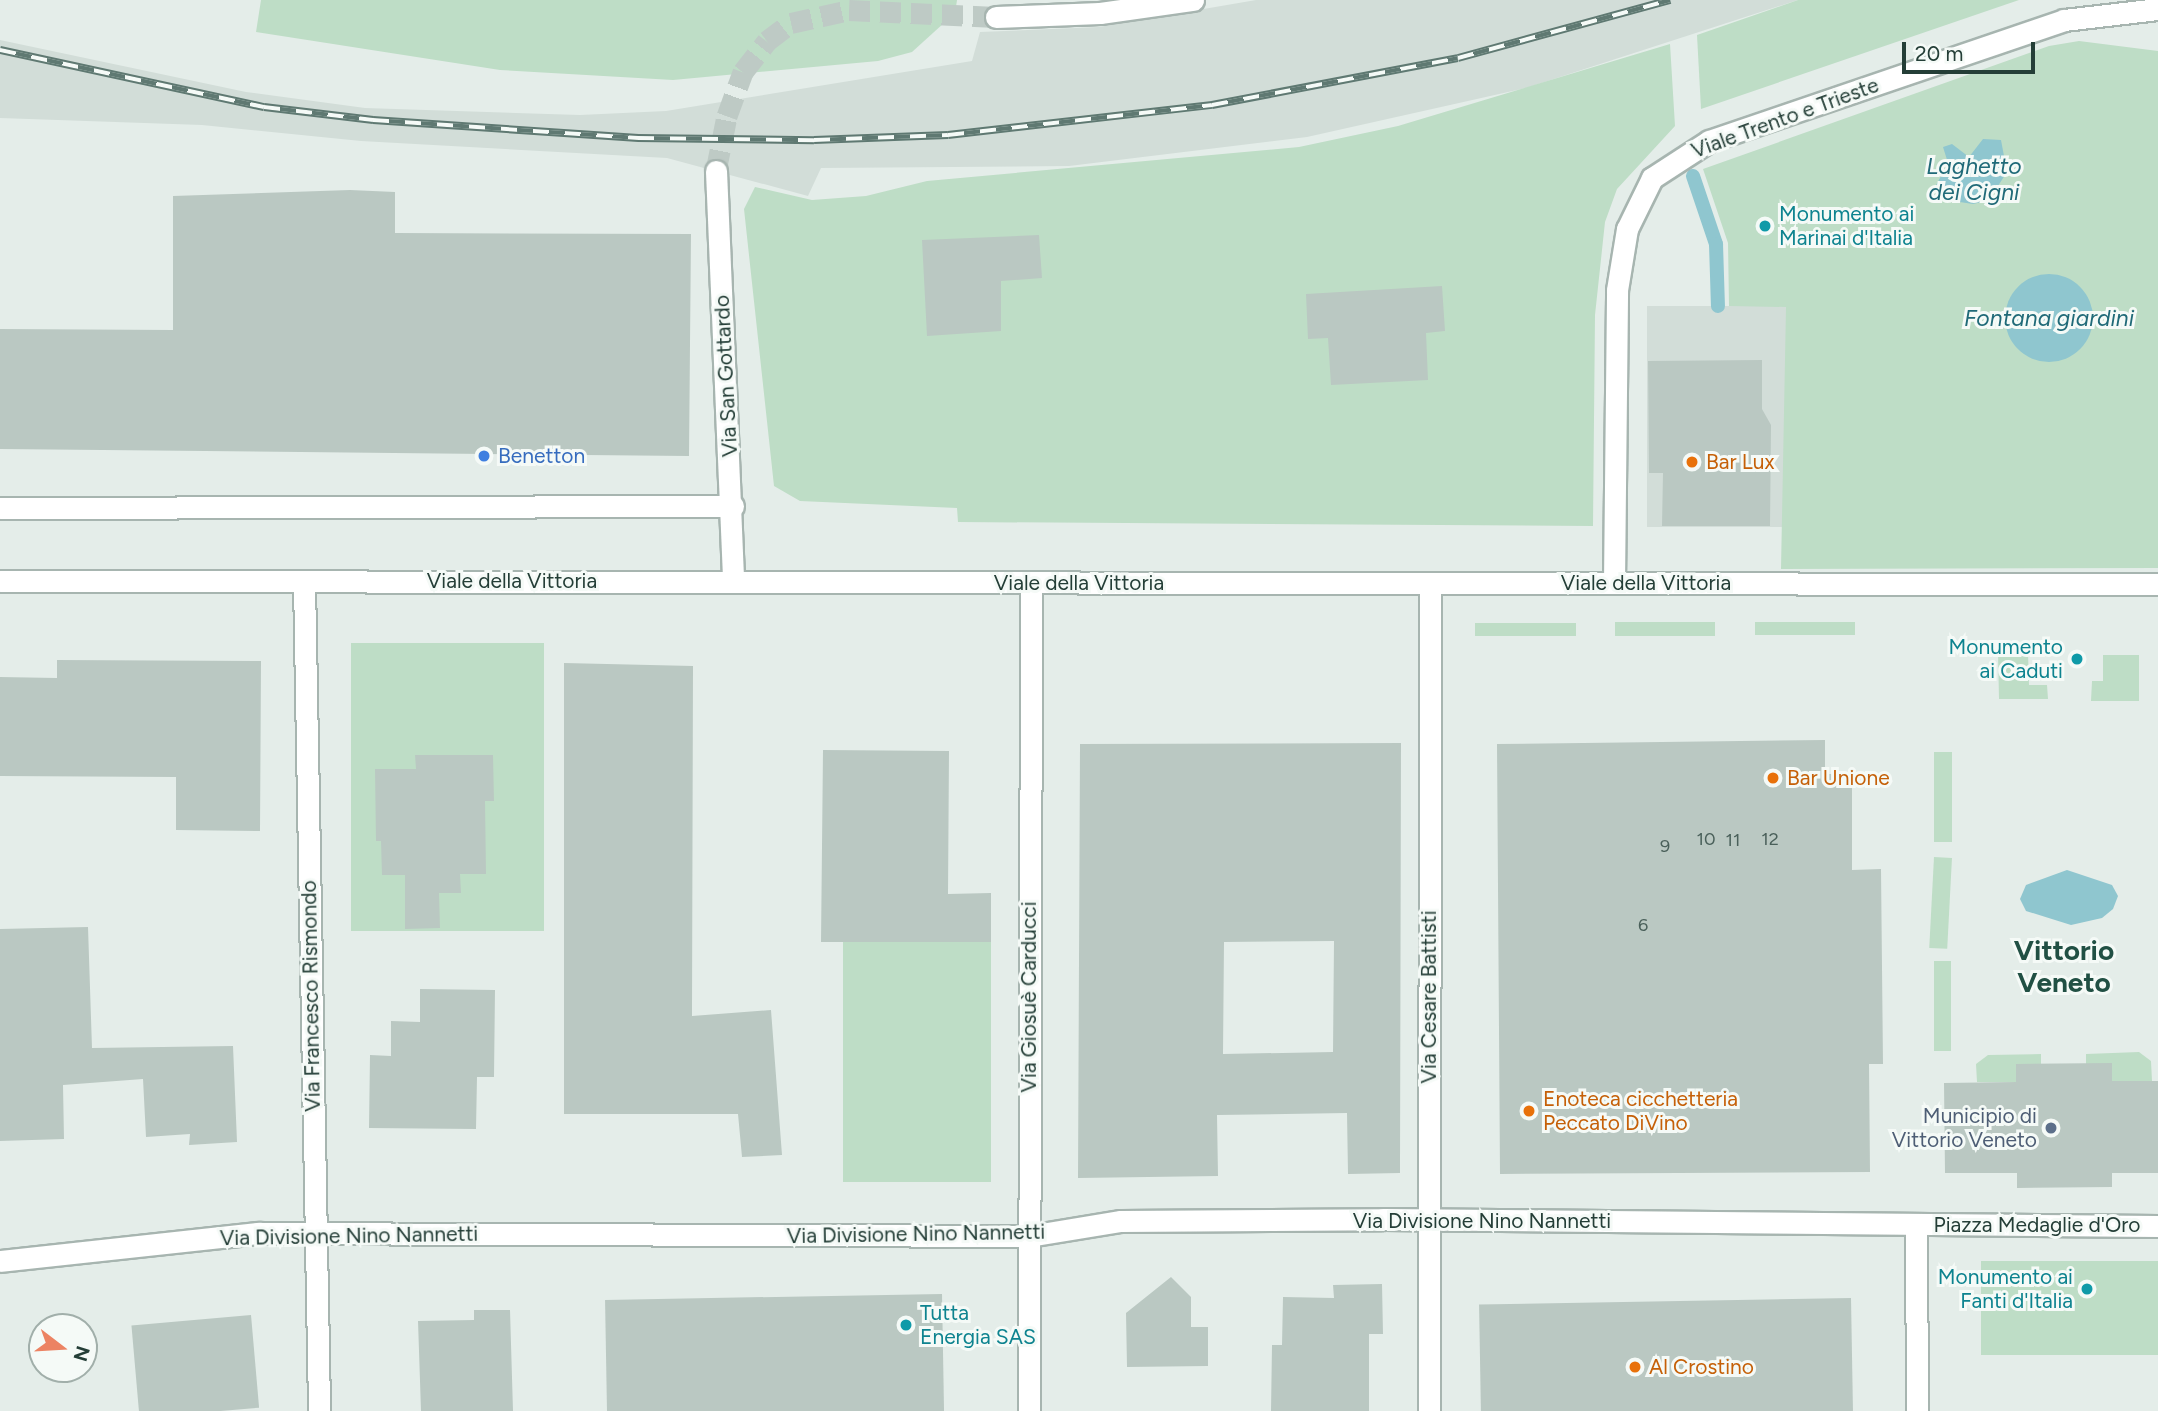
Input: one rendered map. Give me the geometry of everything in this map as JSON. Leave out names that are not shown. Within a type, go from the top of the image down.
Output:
[{"type":"street","points":[[996,17],[1100,13],[1193,0]]},
{"type":"street","name":"Viale Trento e Trieste","points":[[1615,583],[1617,290],[1627,229],[1652,178],[1709,141],[2051,24],[2158,9]]},
{"type":"street","name":"Via San Gottardo","points":[[716,171],[733,506],[733,582]]},
{"type":"street","points":[[0,508],[733,506]]},
{"type":"street","name":"Viale della Vittoria","points":[[0,581],[2158,584]]},
{"type":"street","name":"Via Francesco Rismondo","points":[[304,581],[320,1411]]},
{"type":"street","name":"Via Giosuè Carducci","points":[[1029,1411],[1031,582]]},
{"type":"street","name":"Via Cesare Battisti","points":[[1429,1411],[1430,583]]},
{"type":"street","name":"Via Divisione Nino Nannetti","points":[[0,1261],[258,1233],[1029,1236],[1121,1221],[1430,1220],[1916,1224]]},
{"type":"street","points":[[1916,1224],[1917,1411]]},
{"type":"street","name":"Piazza Medaglie d'Oro","points":[[1916,1224],[2158,1226]]},
{"type":"shaded area","points":[[1256,0],[1798,0],[1526,88],[1307,137],[1069,166],[821,168],[808,196],[667,158],[361,141],[202,125],[0,118],[0,40],[246,92],[365,108],[580,115],[666,111],[972,61],[980,32],[1099,27]]},
{"type":"shaded area","points":[[1647,306],[1786,306],[1786,527],[1647,527]]},
{"type":"green space","points":[[261,0],[957,0],[955,13],[912,52],[878,61],[673,80],[500,70],[256,32]]},
{"type":"green space","points":[[1798,0],[2019,0],[1701,109],[1697,35]]},
{"type":"green space","points":[[2079,41],[2158,51],[2158,568],[1781,569],[1786,307],[1729,306],[1728,243],[1703,169],[2049,46]]},
{"type":"green space","points":[[1670,44],[1675,126],[1617,189],[1605,222],[1595,315],[1593,526],[958,522],[957,508],[800,501],[774,486],[744,209],[755,187],[812,200],[866,196],[927,181],[1299,147],[1398,126]]},
{"type":"green space","points":[[1615,622],[1715,622],[1715,636],[1615,636]]},
{"type":"green space","points":[[1755,622],[1855,622],[1855,635],[1755,635]]},
{"type":"green space","points":[[1475,623],[1576,623],[1576,636],[1475,636]]},
{"type":"green space","points":[[351,643],[544,643],[544,931],[351,931]]},
{"type":"green space","points":[[1998,653],[2028,653],[2029,685],[2047,685],[2048,699],[1999,699]]},
{"type":"green space","points":[[2103,655],[2139,655],[2139,701],[2091,701],[2092,681],[2103,681]]},
{"type":"green space","points":[[1934,752],[1952,752],[1952,842],[1934,842]]},
{"type":"green space","points":[[1934,857],[1952,858],[1947,949],[1929,948]]},
{"type":"green space","points":[[843,942],[991,942],[991,1182],[843,1182]]},
{"type":"green space","points":[[1934,961],[1951,961],[1951,1051],[1934,1051]]},
{"type":"green space","points":[[2139,1052],[2151,1061],[2152,1081],[2112,1081],[2112,1064],[2086,1064],[2086,1054]]},
{"type":"green space","points":[[2041,1054],[2041,1064],[2016,1064],[2016,1082],[1977,1082],[1976,1064],[1988,1055]]},
{"type":"green space","points":[[1981,1261],[2158,1261],[2158,1355],[1981,1355]]},
{"type":"water","name":"Laghetto dei Cigni","points":[[1983,139],[2001,140],[2007,172],[1996,189],[1986,201],[1973,204],[1940,199],[1934,189],[1948,163],[1943,147],[1952,144],[1969,157]]},
{"type":"water","name":"Fontana giardini","points":[[2049,274],[2074,281],[2086,293],[2093,318],[2086,343],[2074,355],[2049,362],[2024,355],[2012,343],[2005,318],[2012,293],[2024,281]]},
{"type":"water","points":[[2067,870],[2112,885],[2118,896],[2113,909],[2102,918],[2071,925],[2026,911],[2020,899],[2026,885]]},
{"type":"building","points":[[350,190],[395,192],[395,233],[691,234],[689,456],[0,449],[0,329],[173,330],[173,196]]},
{"type":"building","points":[[1039,235],[1042,278],[1001,281],[1001,331],[927,336],[922,240]]},
{"type":"building","points":[[1442,286],[1445,331],[1426,333],[1428,380],[1331,385],[1328,338],[1308,339],[1306,294]]},
{"type":"building","points":[[1762,360],[1762,409],[1771,425],[1770,526],[1662,526],[1663,473],[1649,473],[1648,361]]},
{"type":"building","points":[[57,660],[261,661],[260,831],[176,830],[176,777],[0,776],[0,677],[57,678]]},
{"type":"building","points":[[564,663],[693,666],[692,1016],[771,1010],[782,1155],[742,1157],[738,1114],[564,1114]]},
{"type":"building","points":[[1825,740],[1825,774],[1852,774],[1852,870],[1881,869],[1883,1064],[1869,1064],[1870,1172],[1500,1174],[1497,744]]},
{"type":"building","points":[[1401,743],[1400,1173],[1348,1174],[1347,1113],[1217,1115],[1218,1176],[1078,1178],[1080,744]],"holes":[[[1334,941],[1333,1052],[1223,1054],[1224,942]]]},
{"type":"building","points":[[823,750],[949,751],[948,894],[991,893],[991,942],[821,942]]},
{"type":"building","points":[[415,755],[493,755],[494,801],[485,801],[486,874],[460,874],[461,893],[439,893],[440,928],[405,929],[405,875],[382,875],[381,841],[376,841],[375,769],[416,769]]},
{"type":"building","points":[[88,927],[92,1048],[233,1046],[237,1142],[189,1145],[190,1134],[146,1137],[143,1079],[63,1085],[64,1139],[0,1141],[0,929]]},
{"type":"building","points":[[420,989],[495,990],[494,1077],[477,1077],[476,1129],[369,1128],[370,1055],[391,1056],[391,1021],[420,1022]]},
{"type":"building","name":"Municipio di Vittorio Veneto","points":[[2112,1063],[2112,1081],[2158,1081],[2158,1173],[2112,1173],[2112,1187],[2017,1188],[2017,1173],[1945,1173],[1944,1083],[2016,1082],[2016,1064]]},
{"type":"building","points":[[1171,1277],[1191,1297],[1191,1327],[1208,1327],[1208,1366],[1127,1367],[1126,1313]]},
{"type":"building","points":[[1382,1284],[1383,1334],[1369,1334],[1369,1411],[1271,1411],[1272,1345],[1282,1345],[1283,1297],[1334,1298],[1333,1285]]},
{"type":"building","points":[[942,1294],[944,1411],[607,1411],[605,1300]]},
{"type":"building","points":[[1851,1298],[1853,1411],[1481,1411],[1479,1304]]},
{"type":"building","points":[[474,1310],[510,1310],[513,1411],[421,1411],[418,1321],[474,1320]]},
{"type":"building","points":[[251,1315],[259,1408],[221,1411],[139,1411],[131,1325]]},
{"type":"waterway","points":[[1693,176],[1716,244],[1718,306]]},
{"type":"tunnel","points":[[716,171],[727,116],[743,72],[767,41],[791,23],[849,10],[996,17]]},
{"type":"railway","points":[[0,50],[264,107],[373,120],[638,138],[814,140],[948,135],[1212,105],[1458,58],[1670,0]]},
{"type":"place","name":"Monumento ai Marinai d'Italia","points":[[1765,226]]},
{"type":"place","name":"Benetton","points":[[484,456]]},
{"type":"place","name":"Bar Lux","points":[[1692,462]]},
{"type":"place","name":"Monumento ai Caduti","points":[[2077,659]]},
{"type":"place","name":"Bar Unione","points":[[1773,778]]},
{"type":"place","name":"Enoteca cicchetteria Peccato DiVino","points":[[1529,1111]]},
{"type":"place","name":"Municipio di Vittorio Veneto","points":[[2051,1128]]},
{"type":"place","name":"Monumento ai Fanti d'Italia","points":[[2087,1289]]},
{"type":"place","name":"Tutta Energia SAS","points":[[906,1325]]},
{"type":"place","name":"Al Crostino","points":[[1635,1367]]},
{"type":"district","name":"Vittorio Veneto","points":[[2064,966]]}]
